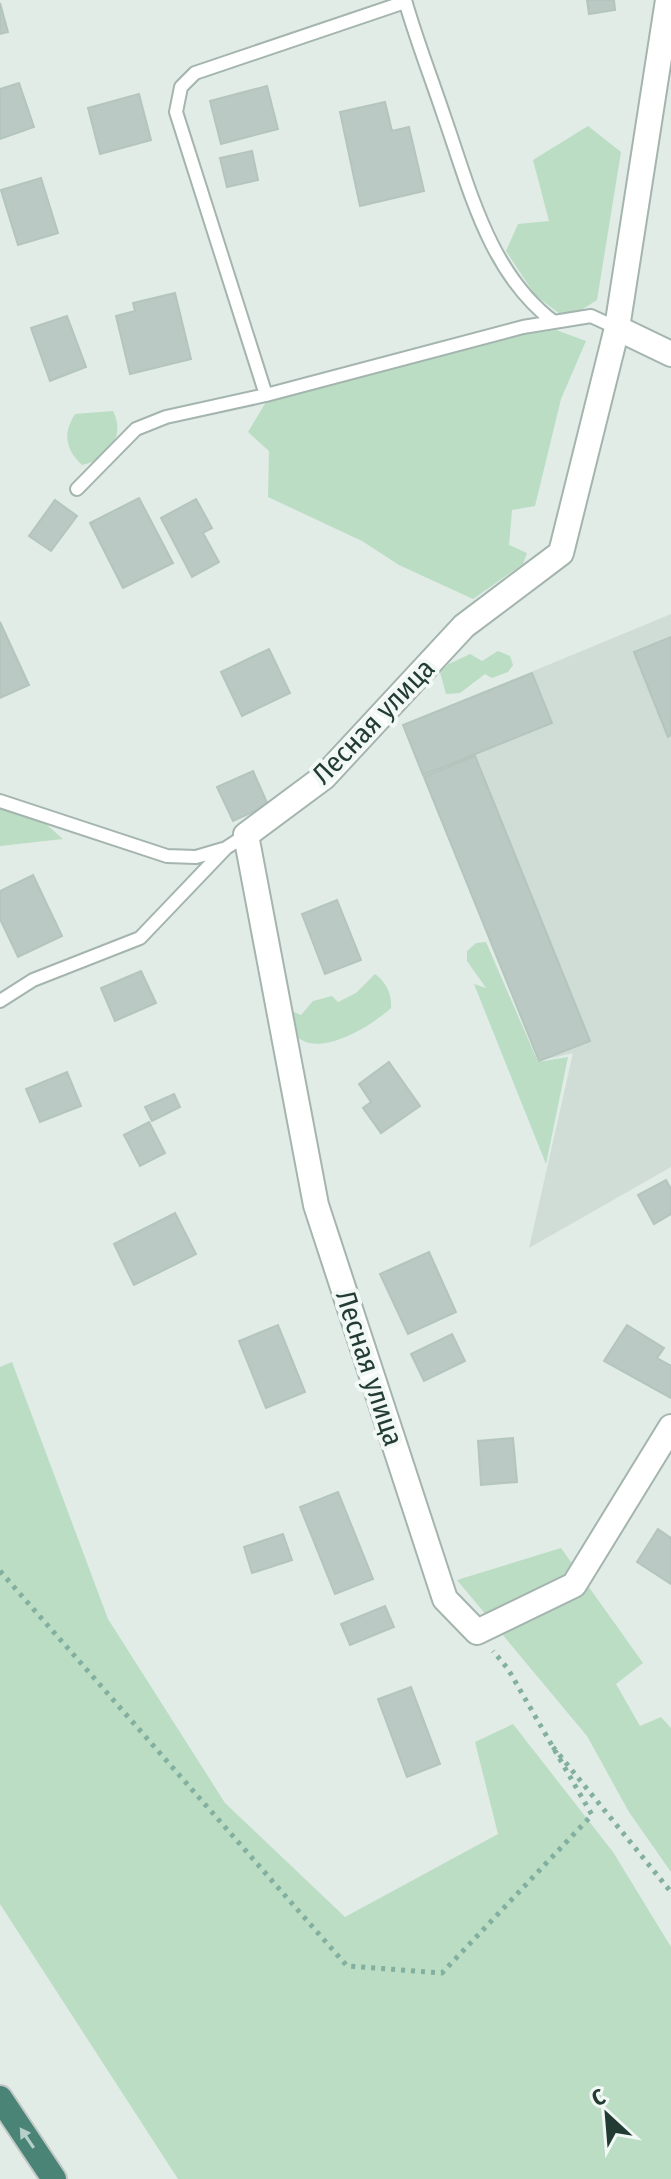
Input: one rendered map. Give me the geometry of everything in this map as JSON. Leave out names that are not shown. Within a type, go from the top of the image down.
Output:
[{"type":"highway","points":[[0,2098],[54,2179]]},
{"type":"street","name":"Лесная улица","points":[[477,1632],[445,1599],[316,1205],[236,842],[324,777],[464,626],[561,553],[617,328],[668,0]]},
{"type":"street","points":[[617,328],[671,354]]},
{"type":"street","points":[[477,1632],[574,1585],[671,1427]]},
{"type":"lane","points":[[266,395],[176,112],[181,87],[195,73],[405,1],[479,218],[509,277],[529,303],[554,322]]},
{"type":"lane","points":[[77,489],[136,429],[166,417],[266,395],[523,327],[591,316],[617,328]]},
{"type":"lane","points":[[0,801],[167,856],[196,857],[236,842]]},
{"type":"lane","points":[[0,1001],[33,980],[140,938],[236,842]]},
{"type":"path","points":[[0,1571],[347,1966],[442,1973],[592,1815],[540,1731],[508,1669],[477,1632]]},
{"type":"path","points":[[540,1731],[671,1892]]},
{"type":"shaded area","points":[[671,614],[671,1167],[529,1248],[573,1053],[539,1061],[403,725]]},
{"type":"green space","points":[[588,126],[621,152],[597,300],[575,314],[560,314],[535,295],[506,251],[518,224],[549,221],[533,160]]},
{"type":"green space","points":[[556,330],[586,341],[561,399],[535,506],[512,510],[509,545],[527,553],[523,564],[473,599],[399,565],[362,541],[268,497],[269,451],[248,432],[266,402],[516,336]]},
{"type":"green space","points":[[113,411],[117,429],[112,446],[100,458],[82,465],[69,447],[67,434],[75,414]]},
{"type":"green space","points":[[498,651],[510,656],[513,665],[508,672],[492,678],[485,674],[460,693],[446,694],[440,672],[449,664],[470,654],[482,661]]},
{"type":"green space","points":[[0,797],[16,798],[63,839],[0,846]]},
{"type":"green space","points":[[486,942],[538,1062],[568,1057],[546,1164],[474,984],[486,988],[467,961],[467,951],[476,943]]},
{"type":"green space","points":[[375,974],[385,985],[390,998],[391,1008],[383,1015],[344,1038],[329,1042],[315,1044],[303,1041],[294,1033],[287,1009],[301,1015],[313,1001],[332,996],[338,1002],[356,993]]},
{"type":"green space","points":[[12,1362],[108,1619],[225,1803],[345,1917],[498,1834],[475,1742],[513,1724],[613,1852],[671,1947],[671,2179],[178,2179],[0,1904],[0,1367]]},
{"type":"green space","points":[[561,1548],[643,1663],[616,1684],[640,1726],[661,1717],[671,1728],[671,1872],[629,1812],[587,1736],[457,1580]]},
{"type":"building","points":[[587,0],[614,0],[615,10],[589,14]]},
{"type":"building","points":[[0,3],[8,32],[0,34]]},
{"type":"building","points":[[19,83],[34,127],[0,139],[0,89]]},
{"type":"building","points":[[267,86],[278,129],[221,144],[210,101]]},
{"type":"building","points":[[139,94],[151,140],[100,154],[88,108]]},
{"type":"building","points":[[385,102],[392,131],[409,127],[424,191],[360,206],[340,112]]},
{"type":"building","points":[[252,151],[258,180],[227,187],[220,158]]},
{"type":"building","points":[[41,178],[58,233],[18,245],[1,190]]},
{"type":"building","points":[[175,293],[191,359],[130,374],[116,316],[135,311],[133,303]]},
{"type":"building","points":[[67,316],[86,367],[50,381],[31,328]]},
{"type":"building","points":[[139,498],[173,563],[123,588],[90,523]]},
{"type":"building","points":[[196,499],[212,528],[203,533],[219,562],[192,577],[161,518]]},
{"type":"building","points":[[55,500],[77,516],[51,551],[29,536]]},
{"type":"building","points":[[0,622],[29,685],[0,698]]},
{"type":"building","points":[[671,637],[671,735],[668,737],[634,652]]},
{"type":"building","points":[[269,649],[290,693],[242,716],[221,672]]},
{"type":"building","points":[[532,673],[552,723],[423,775],[403,725]]},
{"type":"building","points":[[475,756],[590,1041],[539,1061],[424,777]]},
{"type":"building","points":[[253,771],[268,805],[233,821],[217,787]]},
{"type":"building","points":[[33,875],[62,936],[18,957],[0,919],[0,891]]},
{"type":"building","points":[[337,900],[361,960],[325,974],[302,914]]},
{"type":"building","points":[[141,971],[156,1003],[115,1021],[101,988]]},
{"type":"building","points":[[389,1062],[420,1106],[381,1133],[363,1108],[371,1102],[359,1084]]},
{"type":"building","points":[[67,1072],[81,1106],[40,1122],[26,1089]]},
{"type":"building","points":[[174,1094],[180,1107],[152,1121],[145,1107]]},
{"type":"building","points":[[149,1122],[165,1153],[140,1166],[124,1135]]},
{"type":"building","points":[[666,1180],[671,1189],[671,1214],[654,1224],[638,1195]]},
{"type":"building","points":[[175,1213],[196,1254],[134,1285],[114,1244]]},
{"type":"building","points":[[429,1252],[456,1312],[408,1334],[380,1274]]},
{"type":"building","points":[[278,1325],[305,1392],[266,1408],[239,1341]]},
{"type":"building","points":[[627,1325],[664,1348],[657,1358],[671,1366],[671,1398],[604,1361]]},
{"type":"building","points":[[452,1334],[465,1361],[424,1381],[411,1354]]},
{"type":"building","points":[[513,1438],[517,1482],[481,1485],[478,1441]]},
{"type":"building","points":[[338,1492],[373,1579],[335,1594],[300,1507]]},
{"type":"building","points":[[658,1529],[671,1538],[671,1584],[637,1562]]},
{"type":"building","points":[[283,1534],[292,1560],[252,1573],[244,1547]]},
{"type":"building","points":[[385,1606],[394,1627],[350,1645],[341,1624]]},
{"type":"building","points":[[411,1687],[440,1764],[407,1777],[378,1699]]}]
